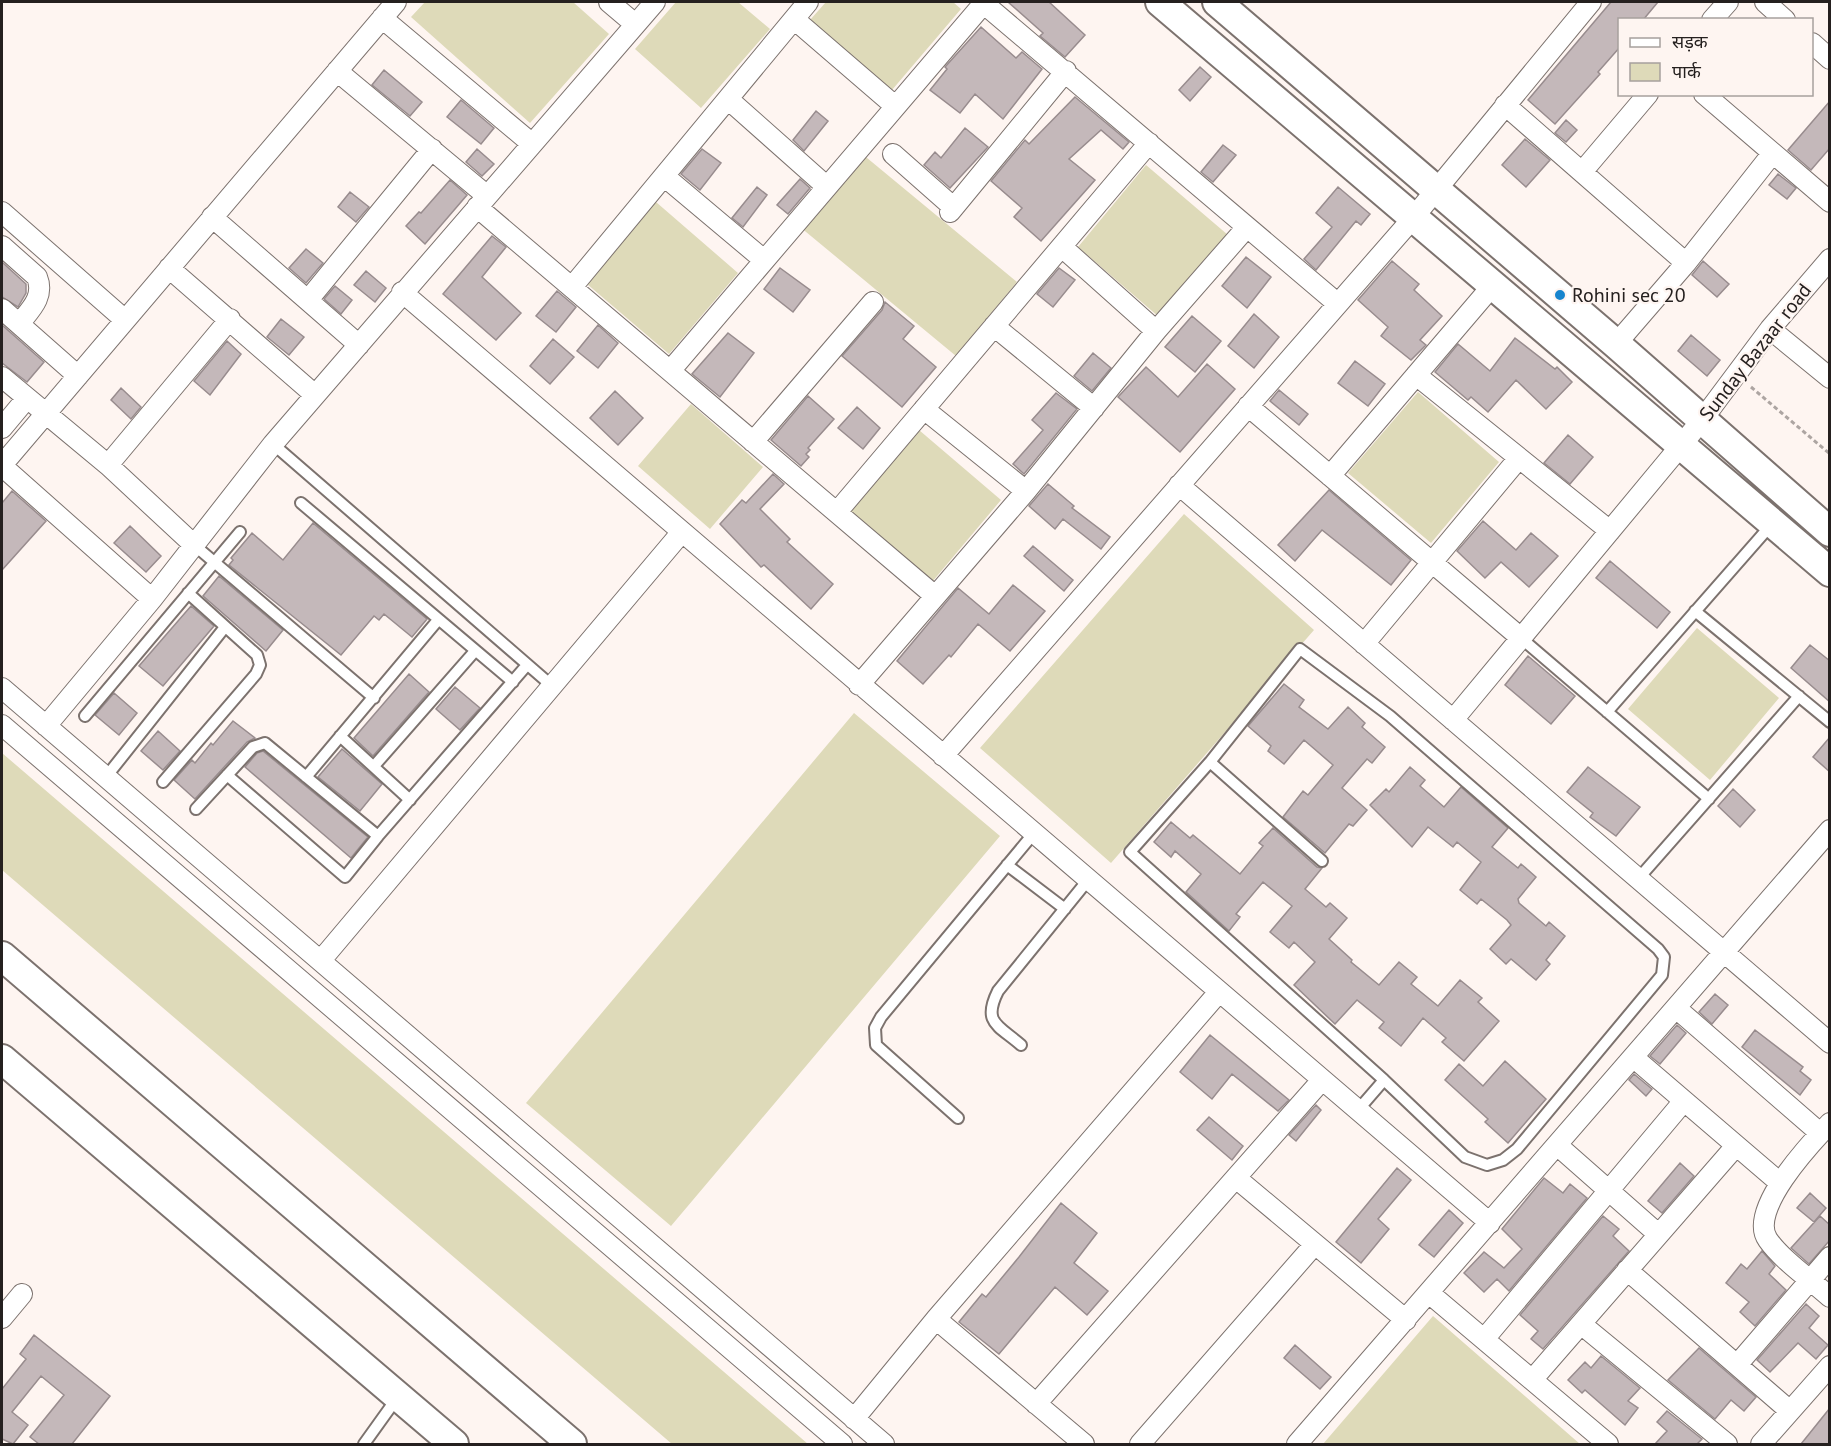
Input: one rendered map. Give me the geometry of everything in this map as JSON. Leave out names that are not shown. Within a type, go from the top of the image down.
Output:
[{"type":"street","points":[[152,599],[2,465],[396,2]]},
{"type":"street","points":[[609,2],[635,24]]},
{"type":"street","points":[[46,726],[152,599],[273,444],[655,2]]},
{"type":"street","points":[[572,287],[808,2]]},
{"type":"street","points":[[670,371],[983,2],[1338,304]]},
{"type":"street","points":[[1160,2],[1830,572]]},
{"type":"street","points":[[1217,2],[1616,344],[1830,532]]},
{"type":"street","points":[[943,756],[1413,218],[1591,2]]},
{"type":"street","points":[[1714,18],[1728,2]]},
{"type":"street","points":[[1765,2],[1783,18]]},
{"type":"street","points":[[382,18],[531,143]]},
{"type":"street","points":[[794,19],[895,106]]},
{"type":"street","points":[[1813,44],[1830,59]]},
{"type":"street","points":[[337,71],[432,149],[482,201],[572,287],[935,596]]},
{"type":"street","points":[[893,154],[951,209],[1066,71]]},
{"type":"street","points":[[1582,172],[1646,96]]},
{"type":"street","points":[[1706,96],[1830,202]]},
{"type":"street","points":[[728,99],[826,186]]},
{"type":"street","points":[[1505,105],[1686,263]]},
{"type":"street","points":[[837,512],[1149,143]]},
{"type":"street","points":[[308,300],[432,149]]},
{"type":"street","points":[[1616,344],[1686,263],[1772,154]]},
{"type":"street","points":[[664,176],[764,260]]},
{"type":"street","points":[[2,212],[125,320]]},
{"type":"street","points":[[212,217],[359,345]]},
{"type":"street","points":[[859,685],[1026,491],[1156,331],[1247,227]]},
{"type":"street","points":[[2,246],[37,277],[40,284],[40,294],[19,324]]},
{"type":"street","points":[[1062,247],[1156,331]]},
{"type":"street","name":"Sunday Bazaar road","points":[[1453,720],[1681,446],[1770,329],[1830,259]]},
{"type":"street","points":[[169,268],[315,395]]},
{"type":"street","points":[[1330,476],[1493,285]]},
{"type":"street","points":[[402,292],[1490,1223]]},
{"type":"street","points":[[753,441],[873,302]]},
{"type":"street","points":[[2,309],[78,376]]},
{"type":"street","points":[[108,465],[230,319]]},
{"type":"street","points":[[994,327],[1094,408]]},
{"type":"street","points":[[1770,329],[1830,378]]},
{"type":"street","points":[[1416,375],[1610,531]]},
{"type":"street","points":[[2,377],[108,465],[193,544]]},
{"type":"street","points":[[2,428],[27,398]]},
{"type":"street","points":[[1248,406],[1521,638]]},
{"type":"street","points":[[924,409],[1026,491]]},
{"type":"street","points":[[1364,644],[1519,458]]},
{"type":"street","points":[[1179,485],[1830,1043]]},
{"type":"street","points":[[322,959],[383,890],[551,685],[681,533]]},
{"type":"street","points":[[2,688],[322,959],[884,1444]]},
{"type":"street","points":[[2,725],[842,1444]]},
{"type":"street","points":[[1297,1444],[1830,830]]},
{"type":"street","points":[[2,956],[572,1444]]},
{"type":"street","points":[[854,1419],[936,1319],[1219,992]]},
{"type":"street","points":[[1676,1008],[1825,1128],[1780,1183],[1766,1212],[1764,1232],[1768,1241],[1830,1297]]},
{"type":"street","points":[[1633,1057],[1735,1147],[1780,1183]]},
{"type":"street","points":[[2,1059],[454,1444]]},
{"type":"street","points":[[1036,1404],[1322,1080]]},
{"type":"street","points":[[1485,1338],[1683,1102]]},
{"type":"street","points":[[1557,1145],[1658,1234]]},
{"type":"street","points":[[1532,1380],[1735,1147]]},
{"type":"street","points":[[1236,1178],[1406,1320]]},
{"type":"street","points":[[1140,1444],[1315,1244]]},
{"type":"street","points":[[1737,1365],[1830,1257]]},
{"type":"street","points":[[1627,1270],[1791,1411]]},
{"type":"street","points":[[1429,1293],[1608,1444]]},
{"type":"street","points":[[2,1318],[22,1294]]},
{"type":"street","points":[[936,1319],[1084,1444]]},
{"type":"street","points":[[1581,1324],[1727,1444]]},
{"type":"street","points":[[1761,1444],[1830,1366]]},
{"type":"lane","points":[[273,444],[551,685]]},
{"type":"lane","points":[[301,503],[513,682]]},
{"type":"lane","points":[[1607,712],[1772,523]]},
{"type":"lane","points":[[85,716],[240,532]]},
{"type":"lane","points":[[193,544],[374,698]]},
{"type":"lane","points":[[163,782],[256,674],[260,665],[257,655],[188,593]]},
{"type":"lane","points":[[1695,611],[1830,722]]},
{"type":"lane","points":[[306,777],[438,620]]},
{"type":"lane","points":[[106,777],[225,627]]},
{"type":"lane","points":[[1521,638],[1708,799]]},
{"type":"lane","points":[[1299,649],[1390,716],[1436,754],[1650,941],[1664,957],[1662,975],[1517,1149],[1503,1160],[1487,1165],[1476,1163],[1465,1157],[1384,1080],[1130,852],[1210,762],[1299,649]]},
{"type":"lane","points":[[374,766],[475,651]]},
{"type":"lane","points":[[227,775],[345,877],[527,665]]},
{"type":"lane","points":[[1638,879],[1799,696]]},
{"type":"lane","points":[[340,736],[410,800]]},
{"type":"lane","points":[[196,809],[259,743],[271,746],[378,836]]},
{"type":"lane","points":[[1210,762],[1322,861]]},
{"type":"lane","points":[[958,1118],[876,1045],[874,1028],[880,1017],[1034,833]]},
{"type":"lane","points":[[1007,865],[1065,909]]},
{"type":"lane","points":[[1021,1045],[993,1021],[990,1008],[998,991],[1088,880]]},
{"type":"lane","points":[[1358,1110],[1384,1080]]},
{"type":"lane","points":[[364,1444],[398,1397]]},
{"type":"path","points":[[1737,374],[1830,454]]},
{"type":"green space","points":[[425,2],[573,2],[609,34],[530,123],[411,17]]},
{"type":"green space","points":[[676,2],[738,2],[770,29],[701,108],[635,49]]},
{"type":"green space","points":[[826,2],[953,2],[961,9],[892,90],[810,20]]},
{"type":"green space","points":[[855,148],[1017,282],[956,356],[794,222]]},
{"type":"green space","points":[[1146,165],[1228,235],[1159,317],[1078,247]]},
{"type":"green space","points":[[656,202],[738,273],[669,354],[587,284]]},
{"type":"green space","points":[[1418,392],[1499,462],[1431,543],[1348,473]]},
{"type":"green space","points":[[691,404],[763,467],[710,529],[638,466]]},
{"type":"green space","points":[[919,430],[1001,500],[932,582],[850,512]]},
{"type":"green space","points":[[1184,514],[1314,630],[1111,863],[980,748]]},
{"type":"green space","points":[[1697,628],[1779,698],[1710,780],[1628,709]]},
{"type":"green space","points":[[854,713],[1000,836],[671,1226],[526,1103]]},
{"type":"green space","points":[[2,753],[808,1444],[672,1444],[2,870]]},
{"type":"green space","points":[[1433,1316],[1580,1444],[1323,1444]]},
{"type":"building","points":[[1008,2],[1049,2],[1085,35],[1065,57],[1040,36],[1043,33]]},
{"type":"building","points":[[1611,2],[1658,2],[1645,18],[1618,18],[1618,49],[1598,72],[1600,74],[1555,124],[1528,100]]},
{"type":"building","points":[[981,27],[1016,58],[1022,52],[1042,69],[1003,119],[975,94],[960,113],[930,90],[947,69],[945,67]]},
{"type":"building","points":[[1200,67],[1211,77],[1190,101],[1179,90]]},
{"type":"building","points":[[384,70],[422,102],[410,116],[372,85]]},
{"type":"building","points":[[1075,97],[1129,142],[1123,149],[1101,130],[1069,159],[1095,180],[1041,241],[1014,217],[1022,208],[991,181],[1025,140],[1029,144]]},
{"type":"building","points":[[461,100],[494,128],[481,144],[447,117]]},
{"type":"building","points":[[1830,101],[1830,148],[1811,170],[1788,150]]},
{"type":"building","points":[[816,111],[828,121],[804,151],[793,140]]},
{"type":"building","points":[[1566,120],[1577,130],[1566,142],[1555,133]]},
{"type":"building","points":[[965,128],[988,147],[950,188],[924,165],[935,152],[941,158]]},
{"type":"building","points":[[1525,139],[1550,160],[1526,187],[1502,165]]},
{"type":"building","points":[[1223,145],[1236,155],[1213,182],[1201,172]]},
{"type":"building","points":[[477,149],[494,164],[482,176],[466,162]]},
{"type":"building","points":[[702,149],[721,163],[700,190],[681,174]]},
{"type":"building","points":[[1778,174],[1796,188],[1787,199],[1769,185]]},
{"type":"building","points":[[800,179],[810,188],[788,214],[777,205]]},
{"type":"building","points":[[450,180],[467,195],[425,244],[406,226],[419,212],[421,213]]},
{"type":"building","points":[[757,187],[767,195],[743,227],[732,218]]},
{"type":"building","points":[[1338,187],[1370,214],[1361,225],[1356,221],[1316,270],[1304,259],[1332,227],[1316,213]]},
{"type":"building","points":[[350,192],[369,207],[356,222],[338,207]]},
{"type":"building","points":[[492,236],[506,247],[482,277],[521,313],[496,340],[443,294]]},
{"type":"building","points":[[306,249],[323,263],[306,283],[289,268]]},
{"type":"building","points":[[1246,257],[1271,277],[1247,308],[1222,286]]},
{"type":"building","points":[[1392,261],[1419,284],[1414,290],[1442,316],[1420,340],[1426,345],[1411,360],[1381,336],[1388,327],[1358,300]]},
{"type":"building","points":[[1703,261],[1729,284],[1717,297],[1692,275]]},
{"type":"building","points":[[2,262],[26,284],[26,293],[18,307],[2,297]]},
{"type":"building","points":[[780,268],[810,290],[793,312],[764,289]]},
{"type":"building","points":[[1059,268],[1075,280],[1053,307],[1037,294]]},
{"type":"building","points":[[366,271],[386,288],[375,302],[354,285]]},
{"type":"building","points":[[335,286],[352,300],[341,314],[324,299]]},
{"type":"building","points":[[557,291],[576,307],[556,332],[536,316]]},
{"type":"building","points":[[885,302],[914,326],[903,339],[936,367],[902,407],[842,356],[882,310]]},
{"type":"building","points":[[1254,314],[1279,337],[1254,368],[1228,346]]},
{"type":"building","points":[[1192,316],[1221,341],[1195,372],[1165,347]]},
{"type":"building","points":[[281,319],[304,337],[289,355],[267,337]]},
{"type":"building","points":[[2,325],[44,362],[27,382],[2,363]]},
{"type":"building","points":[[598,325],[618,343],[598,368],[577,351]]},
{"type":"building","points":[[728,333],[754,353],[720,397],[692,374]]},
{"type":"building","points":[[1691,335],[1720,360],[1707,376],[1678,351]]},
{"type":"building","points":[[1515,338],[1555,369],[1557,367],[1572,382],[1546,409],[1516,380],[1488,412],[1471,397],[1468,400],[1435,372],[1458,344],[1490,371]]},
{"type":"building","points":[[553,339],[574,357],[550,384],[530,366]]},
{"type":"building","points":[[227,341],[241,354],[210,395],[194,381]]},
{"type":"building","points":[[1093,353],[1111,368],[1092,391],[1074,376]]},
{"type":"building","points":[[1355,361],[1385,384],[1368,406],[1338,383]]},
{"type":"building","points":[[1207,364],[1235,389],[1180,452],[1118,397],[1146,367],[1178,397]]},
{"type":"building","points":[[121,388],[141,407],[131,419],[111,400]]},
{"type":"building","points":[[1279,390],[1308,414],[1299,425],[1270,401]]},
{"type":"building","points":[[615,391],[643,418],[618,445],[590,418]]},
{"type":"building","points":[[1056,393],[1077,409],[1024,474],[1013,464],[1043,430],[1032,420]]},
{"type":"building","points":[[808,396],[834,419],[808,448],[810,450],[806,454],[809,457],[801,466],[771,440]]},
{"type":"building","points":[[857,407],[880,428],[863,449],[838,428]]},
{"type":"building","points":[[1568,435],[1593,457],[1570,484],[1544,463]]},
{"type":"building","points":[[773,474],[784,484],[760,509],[790,539],[787,542],[833,584],[811,609],[764,565],[761,567],[720,524],[742,500],[746,503]]},
{"type":"building","points":[[1048,484],[1074,506],[1072,508],[1110,537],[1101,549],[1063,519],[1055,529],[1029,506]]},
{"type":"building","points":[[1329,490],[1411,560],[1391,585],[1322,530],[1295,561],[1278,545]]},
{"type":"building","points":[[12,491],[46,521],[2,570],[2,503]]},
{"type":"building","points":[[1483,521],[1516,550],[1531,533],[1558,556],[1529,587],[1501,562],[1485,578],[1457,551]]},
{"type":"building","points":[[313,523],[427,619],[412,637],[384,614],[379,620],[374,616],[341,655],[229,565],[233,560],[231,558],[252,533],[283,560]]},
{"type":"building","points":[[130,526],[161,556],[146,572],[114,543]]},
{"type":"building","points":[[1033,546],[1073,580],[1064,591],[1024,556]]},
{"type":"building","points":[[1610,561],[1670,612],[1657,628],[1596,578]]},
{"type":"building","points":[[219,576],[283,630],[266,651],[203,596]]},
{"type":"building","points":[[1013,585],[1045,611],[1010,651],[978,624],[951,657],[949,655],[923,684],[897,661],[958,588],[989,614]]},
{"type":"building","points":[[191,606],[214,626],[163,686],[139,666]]},
{"type":"building","points":[[1810,645],[1830,661],[1830,702],[1791,668]]},
{"type":"building","points":[[1528,656],[1575,696],[1551,724],[1505,685]]},
{"type":"building","points":[[409,674],[429,692],[373,756],[354,738]]},
{"type":"building","points":[[1284,684],[1304,700],[1299,707],[1328,729],[1348,707],[1365,723],[1362,727],[1385,747],[1372,763],[1367,759],[1342,788],[1367,810],[1353,826],[1349,824],[1325,853],[1283,817],[1303,791],[1308,795],[1333,765],[1304,740],[1284,764],[1268,751],[1271,746],[1248,726]]},
{"type":"building","points":[[455,687],[480,708],[460,730],[436,709]]},
{"type":"building","points":[[114,693],[137,713],[119,735],[95,715]]},
{"type":"building","points":[[233,721],[255,738],[247,742],[195,799],[174,780],[192,760],[195,763],[211,743],[213,745]]},
{"type":"building","points":[[158,731],[180,751],[163,770],[141,751]]},
{"type":"building","points":[[1830,737],[1830,772],[1813,757]]},
{"type":"building","points":[[342,749],[382,784],[360,811],[318,777]]},
{"type":"building","points":[[263,751],[368,837],[351,858],[245,767],[257,753]]},
{"type":"building","points":[[1410,767],[1425,780],[1420,786],[1444,807],[1461,787],[1508,828],[1492,847],[1518,868],[1521,864],[1536,877],[1518,899],[1519,903],[1546,926],[1549,922],[1565,936],[1546,960],[1550,964],[1536,980],[1511,959],[1506,964],[1490,949],[1511,925],[1507,920],[1481,899],[1477,904],[1460,890],[1481,862],[1457,842],[1453,847],[1428,827],[1412,847],[1370,805],[1386,789],[1389,792]]},
{"type":"building","points":[[1588,767],[1640,807],[1616,836],[1590,817],[1593,813],[1567,792]]},
{"type":"building","points":[[1733,789],[1755,810],[1740,827],[1718,806]]},
{"type":"building","points":[[1171,822],[1190,838],[1193,835],[1240,874],[1263,846],[1259,843],[1273,828],[1317,867],[1322,868],[1305,889],[1326,907],[1330,903],[1347,918],[1329,939],[1352,960],[1351,962],[1379,985],[1399,962],[1417,977],[1411,984],[1438,1006],[1460,980],[1482,998],[1478,1002],[1499,1021],[1464,1061],[1442,1042],[1446,1038],[1423,1018],[1401,1046],[1379,1028],[1384,1022],[1357,1000],[1335,1024],[1294,985],[1315,962],[1294,942],[1289,948],[1270,932],[1292,906],[1263,882],[1236,914],[1240,917],[1229,931],[1186,892],[1201,874],[1175,851],[1171,857],[1154,842]]},
{"type":"building","points":[[1715,994],[1728,1005],[1712,1024],[1699,1012]]},
{"type":"building","points":[[1677,1025],[1686,1033],[1660,1064],[1650,1056]]},
{"type":"building","points":[[1755,1030],[1803,1067],[1800,1071],[1811,1080],[1800,1095],[1742,1047]]},
{"type":"building","points":[[1210,1035],[1289,1100],[1278,1111],[1232,1074],[1212,1099],[1180,1072]]},
{"type":"building","points":[[1505,1061],[1546,1099],[1508,1143],[1485,1122],[1488,1119],[1445,1080],[1459,1064],[1483,1086]]},
{"type":"building","points":[[1634,1074],[1652,1089],[1646,1096],[1629,1080]]},
{"type":"building","points":[[1316,1105],[1321,1110],[1296,1141],[1289,1135]]},
{"type":"building","points":[[1209,1117],[1243,1146],[1232,1160],[1197,1130]]},
{"type":"building","points":[[1680,1163],[1694,1176],[1662,1213],[1648,1201]]},
{"type":"building","points":[[1397,1168],[1411,1180],[1378,1219],[1389,1229],[1361,1263],[1336,1242]]},
{"type":"building","points":[[1544,1178],[1563,1193],[1570,1184],[1587,1198],[1509,1291],[1497,1279],[1484,1292],[1464,1273],[1484,1252],[1504,1268],[1522,1249],[1502,1229]]},
{"type":"building","points":[[1810,1193],[1826,1208],[1814,1222],[1797,1208]]},
{"type":"building","points":[[1061,1203],[1097,1233],[1074,1263],[1108,1291],[1087,1315],[1055,1287],[999,1354],[959,1322],[982,1294],[986,1297]]},
{"type":"building","points":[[1449,1210],[1463,1223],[1434,1257],[1419,1245]]},
{"type":"building","points":[[1603,1216],[1619,1229],[1613,1236],[1629,1251],[1543,1349],[1531,1339],[1538,1331],[1520,1315]]},
{"type":"building","points":[[1820,1216],[1830,1225],[1830,1240],[1809,1264],[1791,1248]]},
{"type":"building","points":[[1762,1251],[1775,1266],[1769,1274],[1786,1290],[1755,1326],[1740,1312],[1749,1302],[1726,1283],[1741,1264],[1747,1269]]},
{"type":"building","points":[[1806,1304],[1819,1316],[1809,1328],[1828,1345],[1816,1359],[1798,1343],[1770,1372],[1757,1360]]},
{"type":"building","points":[[34,1335],[110,1396],[72,1444],[39,1444],[30,1437],[64,1395],[41,1376],[12,1412],[28,1425],[13,1444],[2,1439],[2,1389],[26,1359],[20,1354]]},
{"type":"building","points":[[1295,1345],[1331,1377],[1320,1389],[1284,1358]]},
{"type":"building","points":[[1699,1348],[1756,1397],[1744,1411],[1731,1400],[1715,1419],[1668,1380]]},
{"type":"building","points":[[1601,1356],[1640,1388],[1628,1401],[1638,1408],[1625,1425],[1585,1390],[1582,1393],[1568,1380],[1585,1362],[1591,1368]]},
{"type":"building","points":[[1830,1408],[1830,1444],[1801,1444]]},
{"type":"building","points":[[1667,1411],[1702,1439],[1697,1444],[1655,1444],[1667,1431],[1657,1422]]},
{"type":"place","name":"Rohini sec 20","points":[[1560,295]]}]
